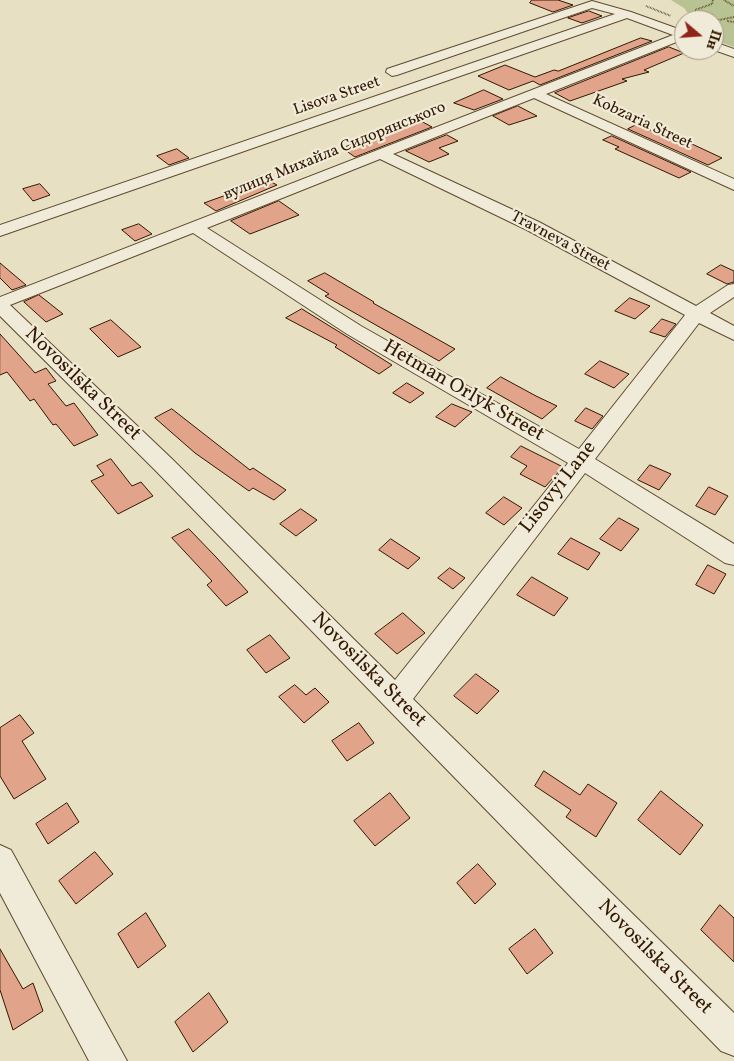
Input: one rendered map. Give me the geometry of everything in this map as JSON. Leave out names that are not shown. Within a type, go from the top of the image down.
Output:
[{"type":"street","points":[[392,72],[592,4],[627,14],[674,31]]},
{"type":"street","name":"Lisova Street","points":[[0,231],[627,14]]},
{"type":"street","name":"вулиця Михайла Сидорянського","points":[[0,305],[194,227],[383,155],[466,119],[536,94],[674,39]]},
{"type":"street","name":"Kobzaria Street","points":[[536,94],[734,185]]},
{"type":"street","name":"Travneva Street","points":[[383,155],[533,226],[734,334]]},
{"type":"street","name":"Hetman Orlyk Street","points":[[194,227],[354,330],[580,460],[734,556]]},
{"type":"street","name":"Lisovyi Lane","points":[[396,700],[580,460],[696,314],[734,289]]},
{"type":"street","name":"Novosilska Street","points":[[0,305],[163,464],[734,1038]]},
{"type":"street","points":[[0,860],[109,1061]]},
{"type":"path","points":[[696,10],[712,4],[713,0]]},
{"type":"path","points":[[724,0],[734,6]]},
{"type":"path","points":[[724,20],[734,17]]},
{"type":"path","points":[[724,20],[734,22]]},
{"type":"green space","points":[[671,0],[734,0],[734,47],[724,44],[724,10],[686,10]]},
{"type":"building","points":[[532,0],[558,0],[573,5],[553,12],[530,3]]},
{"type":"building","points":[[589,11],[602,16],[582,23],[568,18]]},
{"type":"building","points":[[641,38],[652,41],[540,85],[533,81],[509,90],[478,76],[505,65],[535,77],[554,70],[558,71]]},
{"type":"building","points":[[669,47],[674,49],[674,57],[644,70],[649,72],[622,79],[627,81],[570,101],[555,93]]},
{"type":"building","points":[[484,90],[503,99],[474,110],[454,103]]},
{"type":"building","points":[[518,106],[537,116],[509,125],[493,116]]},
{"type":"building","points":[[419,120],[432,127],[355,157],[342,148],[375,136],[371,134],[402,121],[408,124]]},
{"type":"building","points":[[638,124],[665,137],[668,135],[722,158],[708,165],[628,129]]},
{"type":"building","points":[[447,135],[458,141],[439,148],[449,154],[429,162],[406,151]]},
{"type":"building","points":[[612,136],[691,172],[679,178],[615,149],[619,147],[603,140]]},
{"type":"building","points":[[177,149],[189,158],[169,165],[157,156]]},
{"type":"building","points":[[260,176],[277,185],[216,211],[204,203],[229,194],[225,191]]},
{"type":"building","points":[[40,184],[50,195],[33,201],[23,189]]},
{"type":"building","points":[[279,201],[299,215],[250,234],[231,221]]},
{"type":"building","points":[[139,224],[152,234],[135,241],[122,230]]},
{"type":"building","points":[[0,263],[26,285],[12,290],[0,278]]},
{"type":"building","points":[[721,265],[734,271],[734,282],[727,284],[707,274]]},
{"type":"building","points":[[325,273],[373,303],[455,349],[439,361],[325,296],[329,294],[308,281]]},
{"type":"building","points":[[39,295],[63,314],[46,322],[24,302]]},
{"type":"building","points":[[630,298],[650,306],[635,319],[615,311]]},
{"type":"building","points":[[302,309],[392,365],[379,374],[335,347],[337,345],[286,318]]},
{"type":"building","points":[[662,319],[676,324],[665,337],[650,332]]},
{"type":"building","points":[[111,320],[141,347],[118,357],[90,329]]},
{"type":"building","points":[[0,334],[35,373],[46,368],[56,381],[48,384],[66,406],[74,403],[98,435],[74,446],[56,424],[53,425],[34,399],[30,401],[7,372],[0,375]]},
{"type":"building","points":[[600,361],[629,374],[614,388],[585,374]]},
{"type":"building","points":[[501,377],[557,406],[542,419],[487,388]]},
{"type":"building","points":[[407,383],[424,393],[410,403],[393,393]]},
{"type":"building","points":[[452,404],[472,412],[455,427],[436,417]]},
{"type":"building","points":[[586,408],[603,416],[592,429],[575,421]]},
{"type":"building","points":[[172,409],[250,470],[253,468],[286,490],[274,500],[253,488],[249,491],[195,453],[155,418]]},
{"type":"building","points":[[521,446],[563,467],[545,487],[520,474],[527,466],[511,457]]},
{"type":"building","points":[[111,459],[132,486],[141,482],[153,496],[118,514],[91,481],[104,475],[97,466]]},
{"type":"building","points":[[650,465],[671,474],[659,490],[638,480]]},
{"type":"building","points":[[709,487],[728,496],[715,515],[696,506]]},
{"type":"building","points":[[504,497],[522,508],[504,525],[486,513]]},
{"type":"building","points":[[301,509],[317,520],[296,536],[280,524]]},
{"type":"building","points":[[619,518],[639,529],[621,551],[600,539]]},
{"type":"building","points":[[189,529],[248,592],[226,606],[207,585],[212,581],[172,538]]},
{"type":"building","points":[[571,538],[600,553],[588,570],[558,554]]},
{"type":"building","points":[[391,539],[420,558],[408,569],[379,550]]},
{"type":"building","points":[[708,565],[726,574],[714,594],[696,585]]},
{"type":"building","points":[[450,568],[465,578],[453,589],[438,578]]},
{"type":"building","points":[[532,577],[568,598],[554,616],[517,595]]},
{"type":"building","points":[[403,613],[425,633],[397,654],[375,634]]},
{"type":"building","points":[[270,635],[290,658],[266,673],[247,650]]},
{"type":"building","points":[[476,674],[499,691],[477,714],[454,696]]},
{"type":"building","points":[[295,685],[306,695],[315,688],[329,702],[304,723],[279,697]]},
{"type":"building","points":[[20,715],[34,733],[22,741],[46,779],[14,799],[0,776],[0,728]]},
{"type":"building","points":[[359,723],[374,743],[347,761],[332,741]]},
{"type":"building","points":[[544,771],[580,795],[588,784],[617,803],[596,837],[566,817],[571,810],[535,786]]},
{"type":"building","points":[[661,791],[703,825],[680,855],[638,820]]},
{"type":"building","points":[[390,793],[410,818],[375,846],[354,821]]},
{"type":"building","points":[[67,803],[79,822],[48,844],[36,824]]},
{"type":"building","points":[[95,852],[113,874],[76,904],[59,881]]},
{"type":"building","points":[[478,864],[496,884],[475,904],[457,883]]},
{"type":"building","points":[[720,905],[734,918],[734,962],[701,930]]},
{"type":"building","points":[[146,913],[166,946],[138,968],[118,934]]},
{"type":"building","points":[[535,929],[553,953],[527,974],[509,949]]},
{"type":"building","points":[[0,949],[23,989],[33,983],[43,1011],[13,1030],[0,990]]},
{"type":"building","points":[[209,993],[228,1022],[193,1052],[175,1022]]}]
